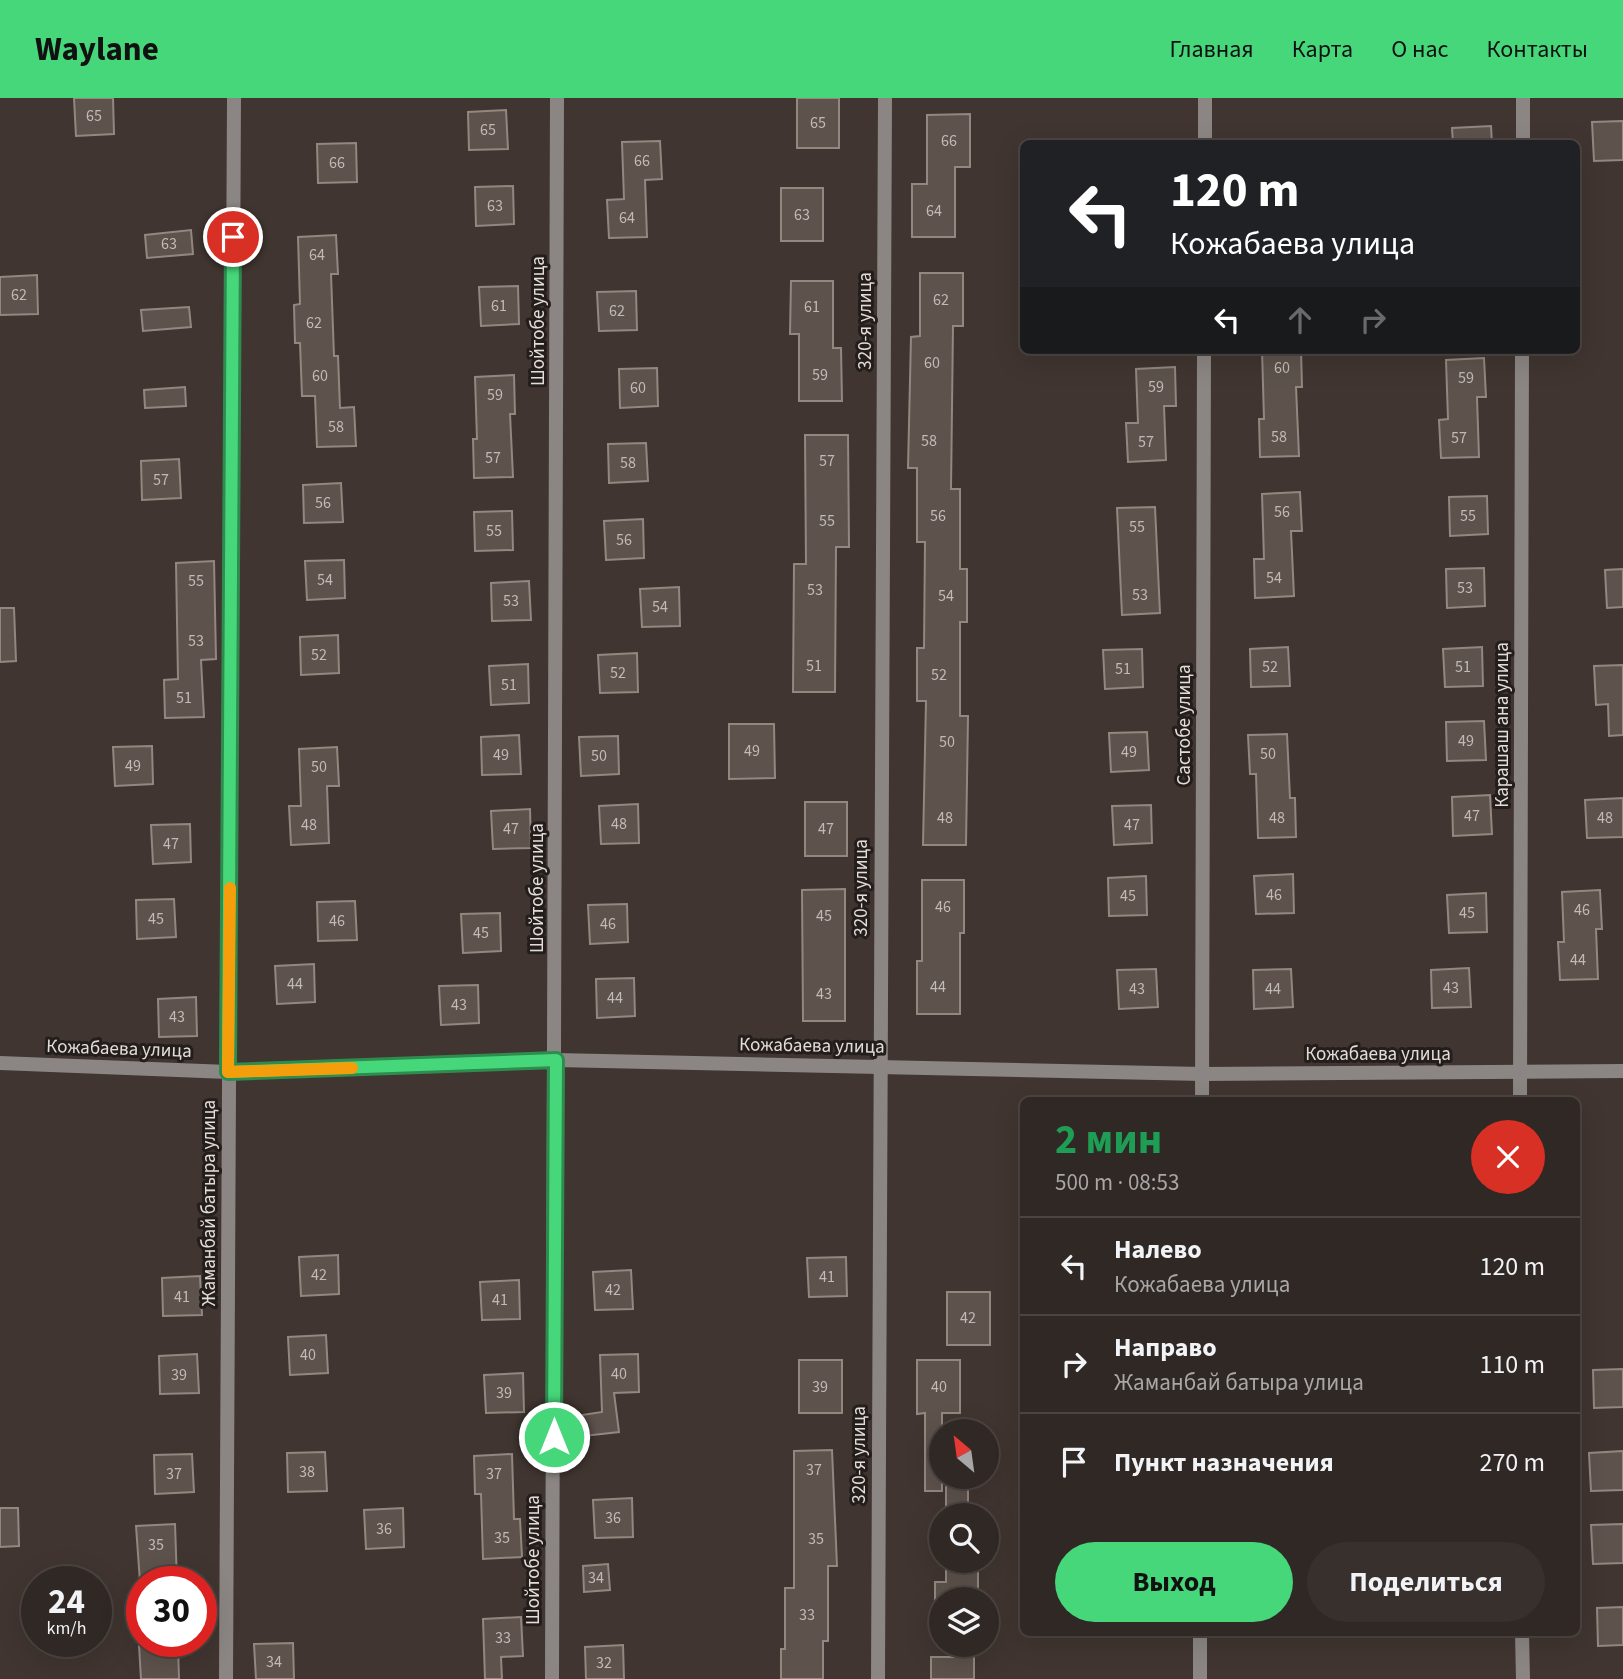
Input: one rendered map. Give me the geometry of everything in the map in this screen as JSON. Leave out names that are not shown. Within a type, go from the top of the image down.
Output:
[{"type":"street","name":"Жаманбай батыра улица","points":[[226,1679],[234,98]]},
{"type":"street","name":"Шойтобе улица","points":[[552,1679],[557,98]]},
{"type":"street","name":"320-я улица","points":[[878,1679],[886,98]]},
{"type":"street","points":[[1205,98],[1205,140]]},
{"type":"street","points":[[1523,98],[1523,140]]},
{"type":"street","name":"Састобе улица","points":[[1202,1097],[1204,354]]},
{"type":"street","name":"Карашаш ана улица","points":[[1520,1097],[1522,354]]},
{"type":"street","name":"Кожабаева улица","points":[[0,1063],[228,1072],[556,1060],[1202,1074],[1623,1071]]},
{"type":"street","points":[[1200,1636],[1200,1679]]},
{"type":"street","points":[[1522,1636],[1523,1679]]},
{"type":"building","points":[[74,98],[113,98],[114,134],[76,136]]},
{"type":"building","points":[[797,98],[839,98],[839,148],[797,148]]},
{"type":"building","points":[[506,110],[508,149],[469,150],[468,112]]},
{"type":"building","points":[[970,114],[970,167],[955,167],[955,237],[912,237],[912,184],[927,184],[927,115]]},
{"type":"building","points":[[1623,121],[1623,160],[1594,161],[1592,122]]},
{"type":"building","points":[[1491,126],[1492,140],[1453,140],[1452,128]]},
{"type":"building","points":[[660,141],[662,179],[645,180],[647,237],[609,238],[607,200],[624,199],[622,142]]},
{"type":"building","points":[[356,143],[357,182],[318,183],[317,144]]},
{"type":"building","points":[[513,186],[514,224],[476,226],[475,187]]},
{"type":"building","points":[[781,188],[823,188],[823,241],[781,241]]},
{"type":"building","points":[[191,230],[193,254],[147,258],[145,235]]},
{"type":"building","points":[[336,235],[338,274],[331,274],[334,356],[338,356],[340,408],[354,407],[356,446],[317,447],[315,396],[302,396],[300,343],[295,343],[294,305],[300,304],[298,237]]},
{"type":"building","points":[[920,273],[963,273],[963,326],[953,326],[951,489],[960,489],[960,569],[967,569],[967,622],[960,622],[960,716],[968,716],[966,845],[923,845],[926,701],[917,701],[917,648],[924,648],[925,542],[917,542],[917,468],[908,468],[911,337],[920,336]]},
{"type":"building","points":[[37,275],[38,314],[0,315],[0,277]]},
{"type":"building","points":[[791,281],[833,281],[833,348],[841,348],[842,401],[799,401],[799,334],[790,334]]},
{"type":"building","points":[[518,286],[519,324],[481,326],[479,287]]},
{"type":"building","points":[[636,291],[637,330],[599,331],[597,292]]},
{"type":"building","points":[[189,307],[191,327],[143,331],[141,310]]},
{"type":"building","points":[[1262,354],[1301,354],[1302,387],[1296,387],[1299,456],[1260,457],[1259,419],[1264,419]]},
{"type":"building","points":[[1484,358],[1486,397],[1477,397],[1479,457],[1441,458],[1439,420],[1448,419],[1446,360]]},
{"type":"building","points":[[1175,367],[1176,406],[1164,406],[1166,460],[1128,462],[1126,423],[1138,423],[1136,369]]},
{"type":"building","points":[[657,368],[658,406],[620,408],[619,369]]},
{"type":"building","points":[[514,375],[515,414],[510,414],[513,477],[474,478],[473,439],[477,439],[475,377]]},
{"type":"building","points":[[185,387],[186,406],[145,408],[144,390]]},
{"type":"building","points":[[805,435],[848,435],[849,547],[836,547],[835,692],[793,692],[794,564],[806,564]]},
{"type":"building","points":[[646,443],[648,481],[609,483],[608,444]]},
{"type":"building","points":[[179,459],[181,498],[142,500],[141,461]]},
{"type":"building","points":[[341,483],[343,522],[304,523],[303,485]]},
{"type":"building","points":[[1300,492],[1302,531],[1291,531],[1294,596],[1255,598],[1254,559],[1264,559],[1262,494]]},
{"type":"building","points":[[1487,496],[1488,534],[1450,536],[1449,497]]},
{"type":"building","points":[[1155,507],[1160,613],[1122,615],[1117,508]]},
{"type":"building","points":[[512,511],[513,550],[475,551],[474,512]]},
{"type":"building","points":[[643,519],[644,558],[606,560],[604,521]]},
{"type":"building","points":[[344,560],[345,598],[307,600],[305,561]]},
{"type":"building","points":[[214,561],[216,659],[201,660],[204,717],[165,718],[164,680],[178,679],[176,563]]},
{"type":"building","points":[[1484,568],[1485,606],[1447,608],[1446,569]]},
{"type":"building","points":[[1623,569],[1623,607],[1607,608],[1605,570]]},
{"type":"building","points":[[529,581],[531,620],[492,621],[491,583]]},
{"type":"building","points":[[679,587],[680,626],[642,627],[640,589]]},
{"type":"building","points":[[0,608],[14,608],[16,661],[0,662]]},
{"type":"building","points":[[338,635],[339,673],[301,675],[300,637]]},
{"type":"building","points":[[1288,647],[1290,686],[1251,687],[1250,649]]},
{"type":"building","points":[[1482,647],[1483,686],[1445,687],[1443,649]]},
{"type":"building","points":[[1142,649],[1143,687],[1105,689],[1103,650]]},
{"type":"building","points":[[637,653],[638,692],[600,693],[598,655]]},
{"type":"building","points":[[528,664],[529,703],[491,705],[489,666]]},
{"type":"building","points":[[1623,665],[1623,735],[1609,736],[1608,704],[1596,705],[1594,666]]},
{"type":"building","points":[[1484,721],[1486,760],[1447,761],[1446,722]]},
{"type":"building","points":[[729,724],[774,724],[775,778],[729,779]]},
{"type":"building","points":[[1147,732],[1149,770],[1111,772],[1109,733]]},
{"type":"building","points":[[1287,734],[1290,798],[1295,798],[1296,837],[1258,838],[1256,774],[1250,774],[1248,735]]},
{"type":"building","points":[[519,735],[521,774],[482,775],[481,737]]},
{"type":"building","points":[[618,736],[619,774],[581,776],[579,737]]},
{"type":"building","points":[[152,746],[153,784],[115,786],[113,747]]},
{"type":"building","points":[[337,747],[339,786],[327,786],[329,843],[291,845],[289,806],[301,806],[299,749]]},
{"type":"building","points":[[1490,795],[1492,834],[1453,836],[1452,797]]},
{"type":"building","points":[[1623,798],[1623,837],[1587,838],[1585,800]]},
{"type":"building","points":[[805,802],[847,802],[847,856],[805,856]]},
{"type":"building","points":[[638,804],[639,843],[601,844],[599,806]]},
{"type":"building","points":[[1151,805],[1152,843],[1114,845],[1112,806]]},
{"type":"building","points":[[530,809],[531,848],[493,849],[491,811]]},
{"type":"building","points":[[190,824],[191,862],[153,864],[151,825]]},
{"type":"building","points":[[1293,874],[1294,913],[1256,914],[1254,876]]},
{"type":"building","points":[[1146,876],[1147,915],[1109,916],[1108,878]]},
{"type":"building","points":[[922,880],[964,880],[964,933],[960,933],[960,1014],[917,1014],[917,961],[922,961]]},
{"type":"building","points":[[845,889],[845,1021],[803,1021],[802,890]]},
{"type":"building","points":[[1600,890],[1602,929],[1596,929],[1598,979],[1560,980],[1558,942],[1564,942],[1562,892]]},
{"type":"building","points":[[1486,893],[1487,932],[1449,933],[1447,895]]},
{"type":"building","points":[[174,899],[176,937],[137,939],[136,900]]},
{"type":"building","points":[[355,901],[357,940],[318,941],[317,902]]},
{"type":"building","points":[[627,904],[628,942],[590,944],[588,905]]},
{"type":"building","points":[[500,913],[501,951],[463,953],[461,914]]},
{"type":"building","points":[[314,964],[315,1002],[277,1004],[275,966]]},
{"type":"building","points":[[1469,968],[1471,1007],[1432,1008],[1431,970]]},
{"type":"building","points":[[1156,969],[1158,1007],[1119,1009],[1117,970]]},
{"type":"building","points":[[1291,969],[1293,1007],[1254,1009],[1253,970]]},
{"type":"building","points":[[634,978],[635,1016],[597,1018],[596,979]]},
{"type":"building","points":[[478,985],[479,1023],[441,1025],[439,986]]},
{"type":"building","points":[[196,997],[197,1036],[159,1037],[158,999]]},
{"type":"building","points":[[338,1255],[339,1294],[301,1296],[299,1257]]},
{"type":"building","points":[[846,1257],[847,1296],[809,1297],[807,1258]]},
{"type":"building","points":[[631,1270],[633,1309],[595,1310],[593,1272]]},
{"type":"building","points":[[200,1276],[202,1315],[163,1316],[162,1278]]},
{"type":"building","points":[[519,1280],[520,1319],[482,1320],[480,1282]]},
{"type":"building","points":[[947,1292],[990,1292],[990,1345],[947,1345]]},
{"type":"building","points":[[326,1335],[328,1373],[290,1375],[288,1337]]},
{"type":"building","points":[[197,1354],[199,1393],[160,1394],[159,1356]]},
{"type":"building","points":[[638,1354],[639,1392],[614,1393],[619,1432],[584,1436],[582,1415],[602,1412],[600,1355]]},
{"type":"building","points":[[799,1360],[842,1360],[842,1413],[799,1413]]},
{"type":"building","points":[[917,1360],[960,1360],[960,1413],[942,1413],[942,1419],[929,1419],[929,1489],[942,1491],[925,1491],[925,1413],[917,1414]]},
{"type":"building","points":[[1623,1369],[1623,1407],[1594,1408],[1593,1370]]},
{"type":"building","points":[[523,1373],[524,1412],[486,1413],[484,1375]]},
{"type":"building","points":[[832,1450],[837,1566],[828,1566],[828,1641],[823,1641],[823,1679],[781,1679],[781,1649],[785,1649],[785,1588],[794,1588],[794,1451]]},
{"type":"building","points":[[1623,1451],[1623,1490],[1591,1491],[1589,1453]]},
{"type":"building","points":[[325,1452],[327,1491],[288,1492],[287,1453]]},
{"type":"building","points":[[192,1454],[194,1492],[155,1494],[154,1455]]},
{"type":"building","points":[[512,1454],[514,1519],[520,1519],[522,1557],[483,1559],[481,1494],[475,1494],[474,1456]]},
{"type":"building","points":[[946,1489],[968,1489],[968,1503],[946,1503]]},
{"type":"building","points":[[632,1498],[633,1537],[595,1538],[593,1500]]},
{"type":"building","points":[[0,1508],[18,1508],[19,1546],[0,1547]]},
{"type":"building","points":[[403,1508],[404,1547],[366,1549],[364,1510]]},
{"type":"building","points":[[175,1524],[176,1566],[139,1566],[136,1526]]},
{"type":"building","points":[[1623,1524],[1623,1563],[1593,1564],[1591,1525]]},
{"type":"building","points":[[608,1564],[610,1590],[584,1592],[583,1566]]},
{"type":"building","points":[[946,1573],[978,1573],[978,1587],[935,1587],[935,1582],[946,1582]]},
{"type":"building","points":[[1623,1607],[1623,1645],[1598,1646],[1597,1608]]},
{"type":"building","points":[[521,1617],[523,1656],[501,1657],[502,1679],[485,1679],[483,1619]]},
{"type":"building","points":[[293,1643],[294,1679],[256,1679],[254,1644]]},
{"type":"building","points":[[623,1645],[624,1679],[586,1679],[585,1647]]},
{"type":"building","points":[[140,1657],[178,1657],[179,1679],[141,1679]]},
{"type":"building","points":[[931,1657],[974,1657],[974,1679],[931,1679]]},
{"type":"slow traffic","points":[[230,888],[228,1072],[352,1068]]},
{"type":"route","points":[[233,237],[228,1072],[556,1060],[554,1437]]}]
